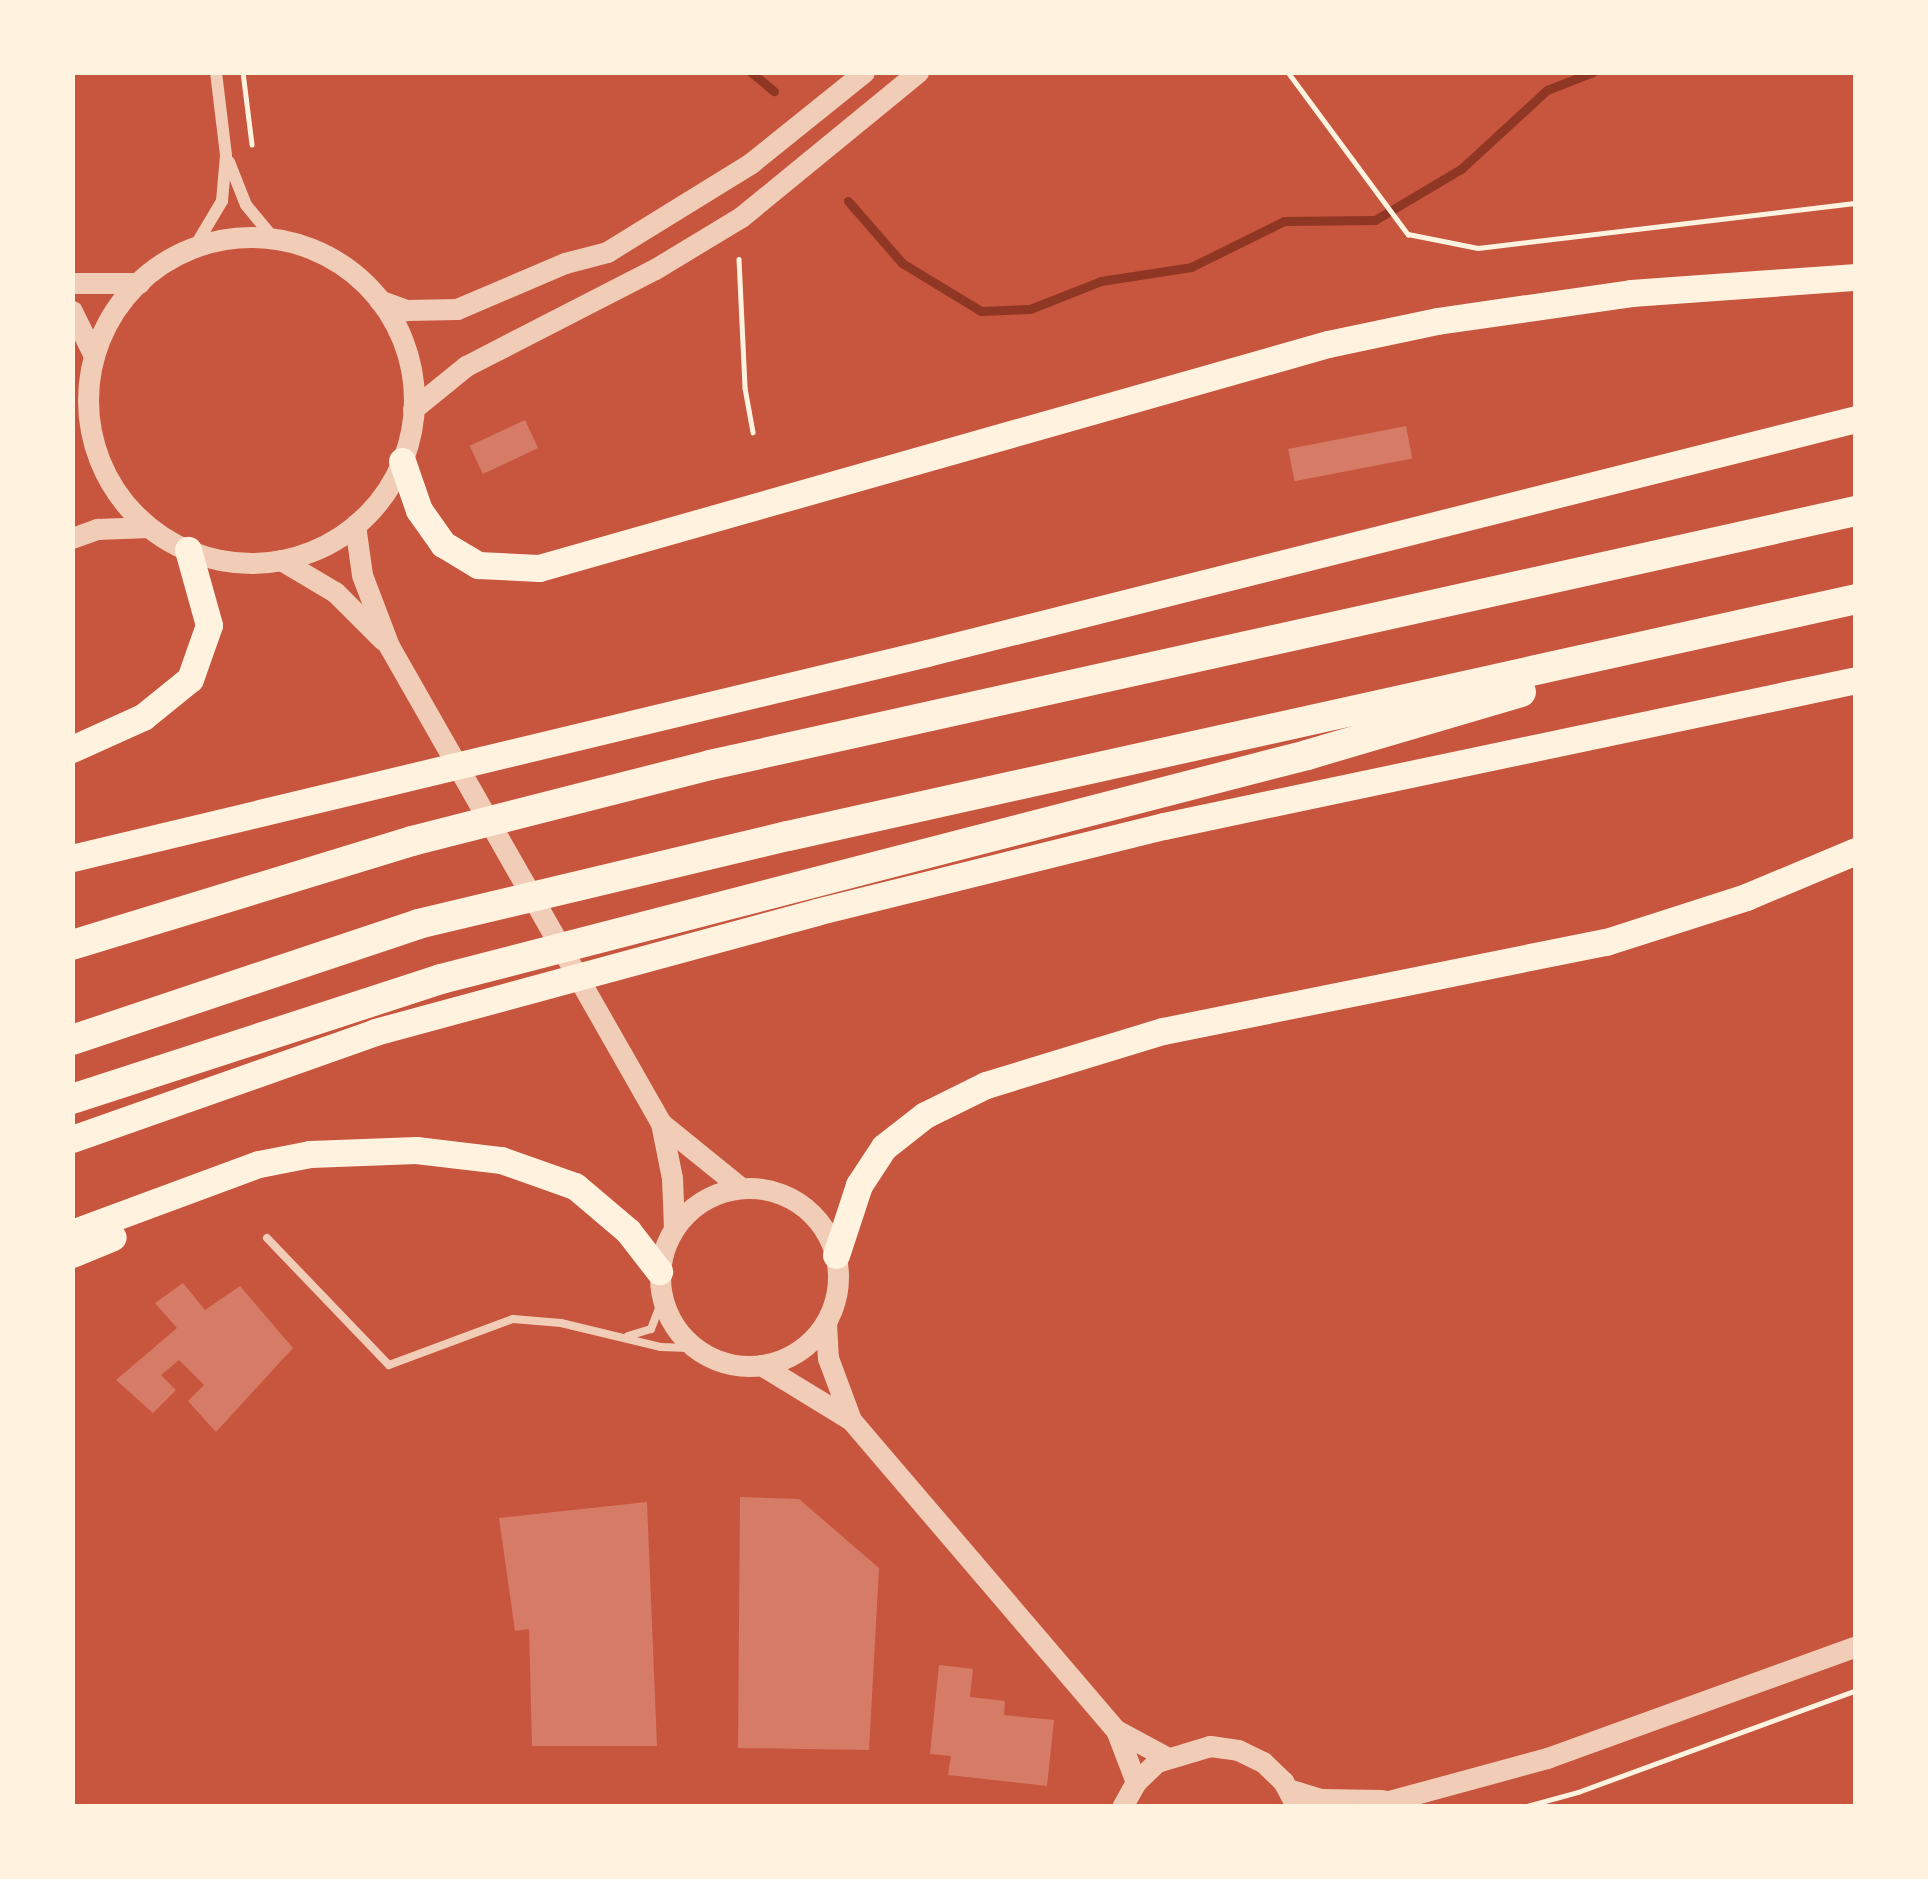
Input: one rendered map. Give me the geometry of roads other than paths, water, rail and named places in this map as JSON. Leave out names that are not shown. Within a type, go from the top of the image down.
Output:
[{"type":"highway","points":[[401,460],[419,510],[443,544],[478,565],[539,568],[1328,344],[1586,299],[1856,277]]},
{"type":"highway","points":[[72,858],[927,653],[1856,419]]},
{"type":"highway","points":[[72,927],[252,886],[764,752],[1856,511]]},
{"type":"highway","points":[[72,749],[142,716],[190,679],[208,625],[188,550]]},
{"type":"highway","points":[[72,1040],[418,924],[788,836],[1856,598]]},
{"type":"highway","points":[[72,1099],[441,979],[1307,755],[1789,614]]},
{"type":"highway","points":[[72,1139],[375,1032],[771,924],[1163,826],[1856,680]]},
{"type":"highway","points":[[836,1255],[859,1185],[884,1147],[925,1115],[986,1085],[1163,1030],[1606,943],[1746,897],[1856,851]]},
{"type":"highway","points":[[72,945],[252,886]]},
{"type":"highway","points":[[72,1234],[259,1164],[366,1151],[463,1154],[539,1170],[605,1207],[659,1271]]},
{"type":"highway","points":[[72,1254],[262,1175],[366,1151]]},
{"type":"street","points":[[194,248],[222,201],[226,155],[216,72]]},
{"type":"street","points":[[72,441],[88,410],[94,356],[108,322],[139,283],[194,248],[229,239],[275,240],[333,260],[379,300],[406,310],[458,309],[565,263],[608,252],[752,163],[864,72]]},
{"type":"street","points":[[413,409],[466,366],[655,269],[740,217],[918,72]]},
{"type":"street","points":[[226,155],[246,206],[275,240]]},
{"type":"street","points":[[72,284],[139,283]]},
{"type":"street","points":[[88,410],[108,480],[149,527],[188,550],[239,562],[281,560],[320,547],[355,525],[386,491],[401,460],[413,409],[407,356],[379,300]]},
{"type":"street","points":[[72,311],[94,356]]},
{"type":"street","points":[[355,525],[362,575],[389,646],[661,1124],[672,1178],[674,1227],[659,1271],[662,1300],[674,1327],[694,1348],[733,1365],[761,1365],[793,1354],[826,1322],[837,1294],[836,1255],[824,1228],[805,1207],[770,1190],[741,1188],[703,1200],[674,1227]]},
{"type":"street","points":[[72,538],[97,529],[149,527]]},
{"type":"street","points":[[281,560],[335,592],[389,646]]},
{"type":"street","points":[[661,1124],[741,1188]]},
{"type":"street","points":[[826,1322],[828,1358],[851,1420]]},
{"type":"street","points":[[761,1365],[851,1420],[1116,1730],[1136,1781]]},
{"type":"street","points":[[1122,1807],[1136,1781],[1166,1757],[1201,1746],[1229,1748],[1263,1762],[1293,1798],[1377,1803],[1546,1758],[1856,1646]]},
{"type":"street","points":[[1116,1730],[1166,1757]]},
{"type":"lane","points":[[267,1238],[389,1365],[513,1319],[694,1348]]},
{"type":"lane","points":[[620,1337],[651,1329],[662,1300]]},
{"type":"waterway","points":[[751,72],[774,91]]},
{"type":"waterway","points":[[848,201],[902,263],[981,311],[1030,309],[1101,281],[1191,267],[1284,221],[1375,220],[1461,169],[1547,90],[1593,72]]}]
